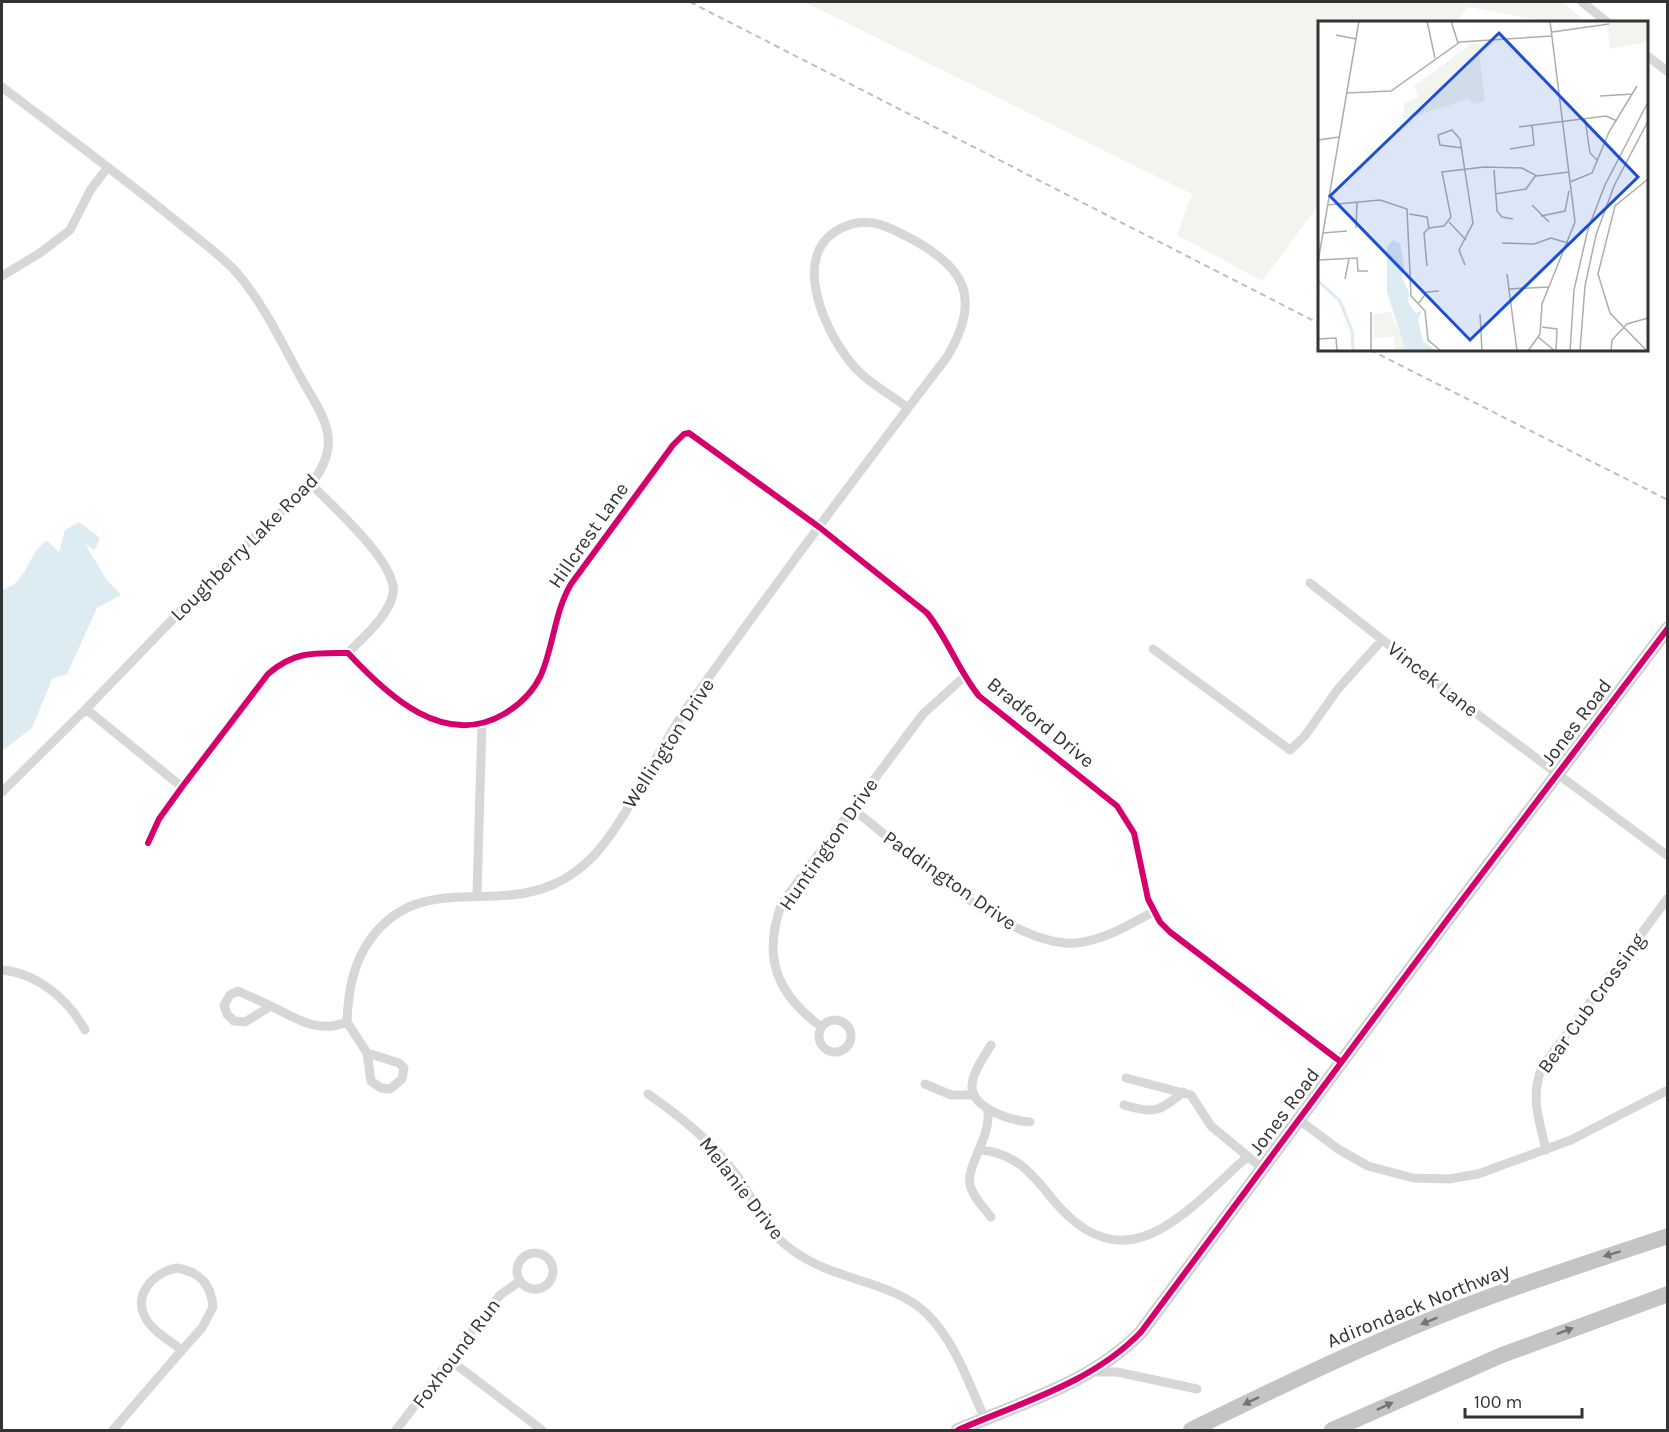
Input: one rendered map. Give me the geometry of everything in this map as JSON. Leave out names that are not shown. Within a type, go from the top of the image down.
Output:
[{"type":"highway","name":"Adirondack Northway","points":[[1191,1431],[1360,1349],[1465,1306],[1585,1262],[1668,1236]]},
{"type":"highway","points":[[1332,1431],[1502,1355],[1668,1294]]},
{"type":"street","points":[[1582,2],[1606,21]]},
{"type":"street","points":[[1648,56],[1668,72]]},
{"type":"street","name":"Loughberry Lake Road","points":[[2,87],[108,167],[223,259],[245,284],[290,357],[329,432],[326,460],[311,484],[228,562],[2,792]]},
{"type":"street","points":[[2,276],[40,253],[70,230],[91,189],[108,167]]},
{"type":"street","points":[[853,224],[877,224],[933,250],[953,268],[965,295],[966,319],[961,332],[947,357],[908,408],[851,363],[829,325],[814,287],[814,265],[823,245],[831,236],[853,224]]},
{"type":"street","name":"Wellington Drive","points":[[347,1022],[347,1000],[356,966],[367,943],[393,915],[419,901],[477,895],[517,894],[553,884],[594,855],[686,710],[908,408]]},
{"type":"street","name":"Bradford Drive","points":[[684,434],[689,433],[699,438],[927,613],[941,630],[964,677],[979,696],[1007,721],[1117,806],[1134,833],[1148,899],[1153,912],[1170,932],[1341,1062]]},
{"type":"street","name":"Hillcrest Lane","points":[[348,653],[377,684],[423,715],[458,726],[497,718],[515,707],[532,690],[544,666],[562,599],[673,445],[684,434]]},
{"type":"street","points":[[148,843],[159,819],[268,674],[282,662],[314,653],[348,653],[389,605],[393,587],[388,572],[376,553],[311,484]]},
{"type":"street","name":"Vincek Lane","points":[[1310,583],[1668,856]]},
{"type":"street","name":"Jones Road","points":[[958,1431],[1092,1372],[1125,1349],[1141,1332],[1298,1119],[1668,628]]},
{"type":"street","points":[[1153,649],[1247,721],[1290,750],[1304,737],[1338,689],[1382,640]]},
{"type":"street","name":"Huntington Drive","points":[[820,1026],[784,990],[773,959],[773,933],[782,903],[923,714],[964,677]]},
{"type":"street","points":[[86,709],[182,787]]},
{"type":"street","points":[[477,895],[482,722]]},
{"type":"street","name":"Paddington Drive","points":[[853,809],[984,908],[1036,937],[1067,943],[1097,939],[1153,912]]},
{"type":"street","name":"Bear Cub Crossing","points":[[1546,1150],[1534,1098],[1535,1084],[1542,1066],[1668,898]]},
{"type":"street","points":[[2,970],[22,974],[44,984],[69,1008],[84,1030]]},
{"type":"street","points":[[271,1006],[240,1024],[227,1014],[224,1005],[230,995],[237,991],[271,1006],[319,1028],[334,1028],[347,1022],[368,1053],[371,1081],[381,1089],[390,1089],[402,1079],[404,1068],[399,1064],[368,1053]]},
{"type":"street","points":[[991,1045],[980,1062],[972,1086],[974,1095],[988,1111],[1030,1122]]},
{"type":"street","points":[[1126,1078],[1183,1092],[1195,1098],[1210,1126],[1262,1168]]},
{"type":"street","points":[[925,1084],[951,1095],[974,1095]]},
{"type":"street","points":[[1298,1119],[1354,1160],[1413,1178],[1449,1179],[1478,1174],[1571,1140],[1668,1090]]},
{"type":"street","points":[[1124,1105],[1153,1111],[1163,1108],[1183,1092]]},
{"type":"street","name":"Melanie Drive","points":[[648,1094],[692,1125],[713,1147],[736,1175],[761,1217],[778,1238],[804,1259],[838,1275],[898,1296],[925,1312],[955,1351],[985,1419]]},
{"type":"street","points":[[988,1111],[989,1124],[971,1172],[970,1186],[992,1217]]},
{"type":"street","points":[[981,1150],[1000,1153],[1016,1160],[1030,1171],[1067,1216],[1106,1238],[1125,1242],[1157,1233],[1178,1218],[1248,1156]]},
{"type":"street","points":[[113,1431],[202,1328],[213,1307],[207,1284],[197,1275],[177,1268],[156,1275],[148,1284],[142,1306],[145,1317],[152,1326],[182,1350]]},
{"type":"street","name":"Foxhound Run","points":[[396,1431],[500,1294],[520,1281]]},
{"type":"street","points":[[450,1360],[542,1431]]},
{"type":"street","points":[[1092,1372],[1117,1372],[1197,1389]]},
{"type":"shaded area","points":[[805,2],[1562,2],[1585,21],[1545,21],[1468,7],[1457,21],[1318,21],[1318,205],[1262,281],[1177,235],[1192,194]]},
{"type":"shaded area","points":[[79,522],[100,538],[95,550],[85,544],[107,580],[121,595],[97,608],[67,674],[52,679],[32,728],[2,751],[2,590],[11,587],[17,581],[35,552],[47,541],[59,552],[65,530]]},
{"type":"railway","points":[[690,2],[1318,323]]},
{"type":"railway","points":[[1372,351],[1668,500]]},
{"type":"cycle path","points":[[148,843],[159,819],[268,674],[296,657],[348,653],[380,685],[399,700],[439,721],[460,725],[482,723],[516,706],[526,697],[541,675],[557,618],[571,584],[673,445],[684,434],[689,433],[819,527],[927,613],[979,696],[1117,806],[1134,833],[1148,899],[1160,922],[1341,1062]]},
{"type":"cycle path","points":[[958,1430],[1055,1390],[1078,1378],[1122,1350],[1141,1332],[1450,916],[1668,628]]}]
